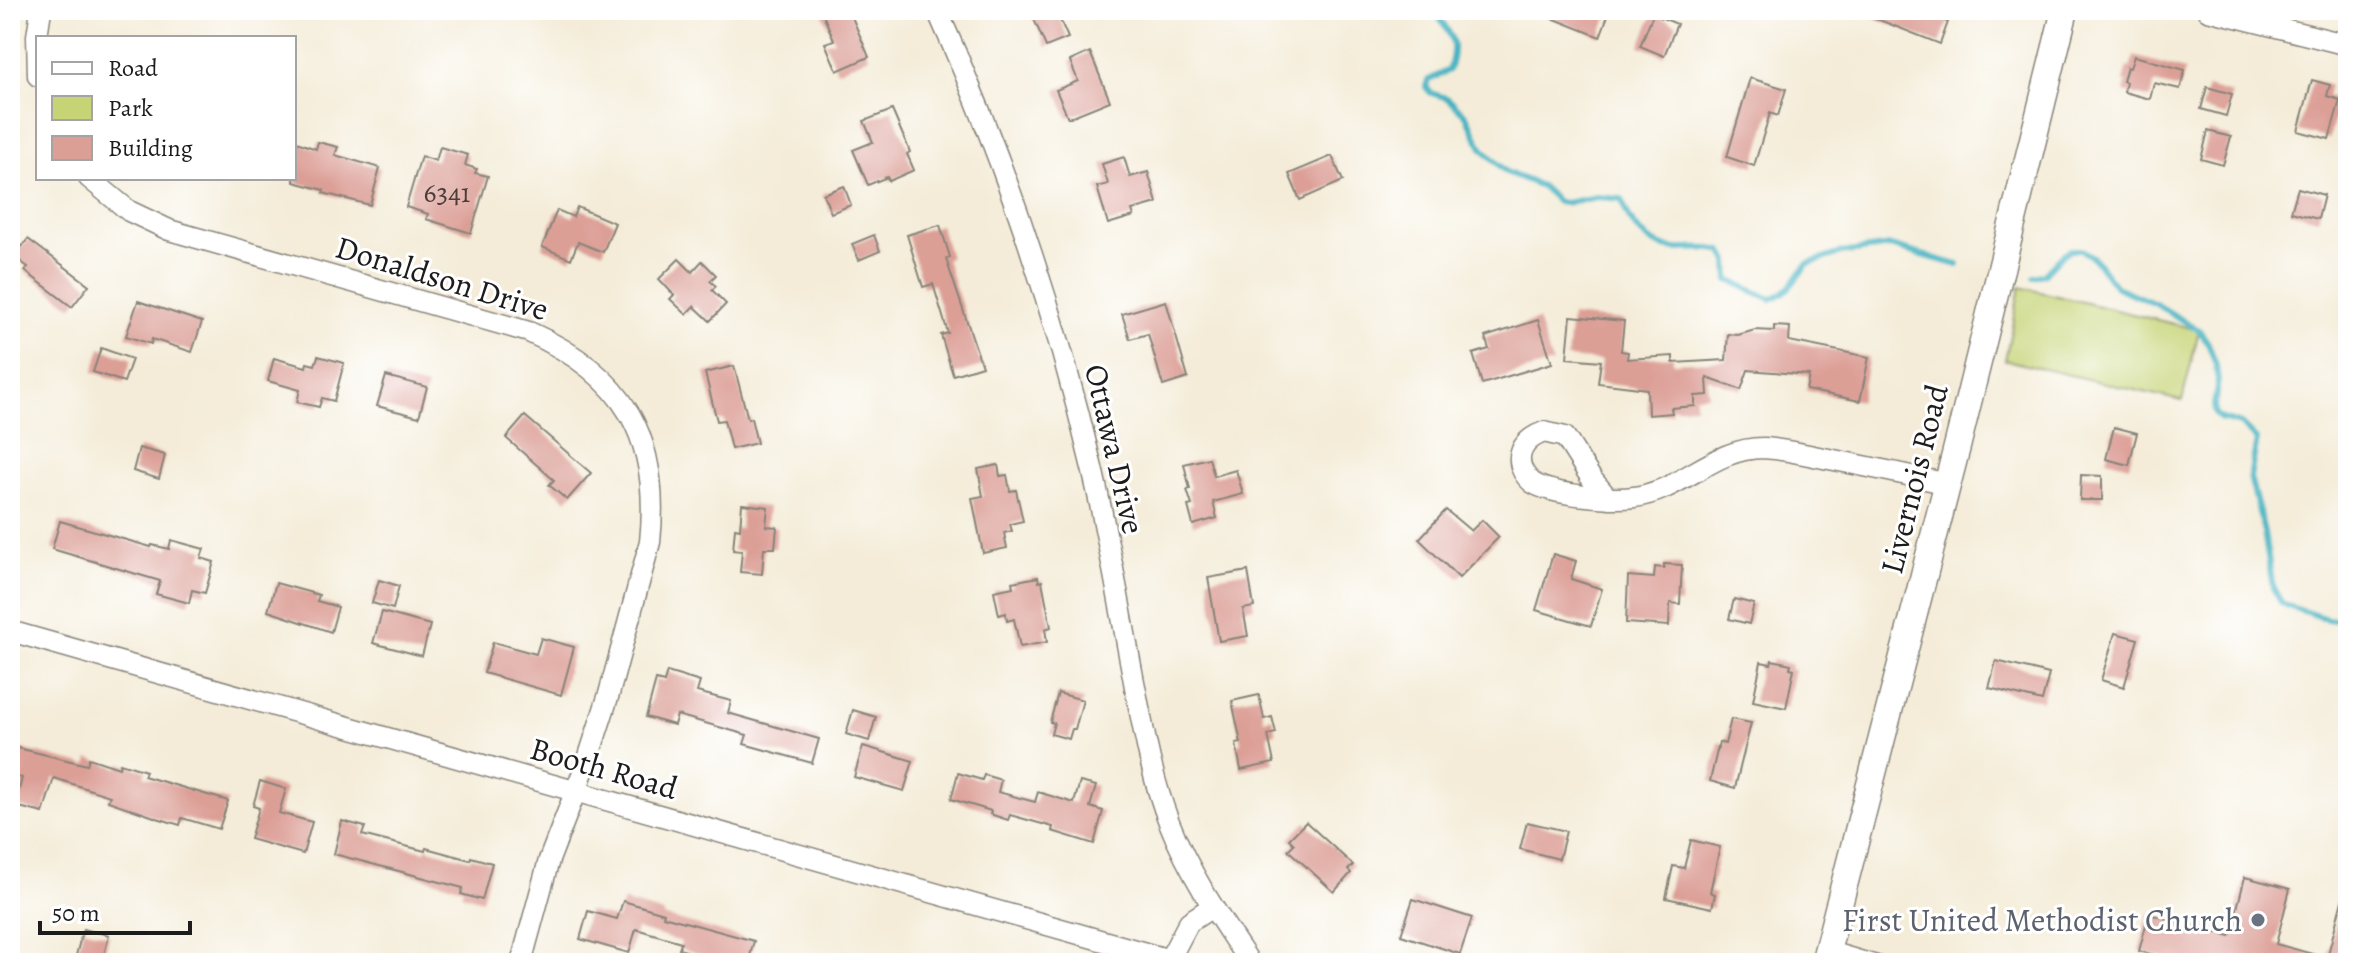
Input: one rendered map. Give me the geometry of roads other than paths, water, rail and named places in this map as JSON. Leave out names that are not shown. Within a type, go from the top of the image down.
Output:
[{"type":"street","points":[[37,36],[41,10]]},
{"type":"street","name":"Ottawa Drive","points":[[937,10],[992,138],[1059,346],[1092,470],[1155,778],[1177,842],[1212,907],[1250,963]]},
{"type":"street","name":"Livernois Road","points":[[1826,955],[1948,484],[2065,10]]},
{"type":"street","points":[[2208,10],[2348,45]]},
{"type":"street","name":"Donaldson Drive","points":[[91,180],[129,211],[169,230],[529,332],[579,358],[617,394],[632,419],[648,457],[652,487],[651,529],[642,577],[617,670],[588,759],[549,860],[521,963]]},
{"type":"street","points":[[1608,498],[1650,495],[1719,457],[1764,448],[1948,484]]},
{"type":"street","name":"Booth Road","points":[[10,631],[1175,961]]},
{"type":"street","points":[[1175,961],[1189,922],[1212,907]]},
{"type":"lane","points":[[1826,955],[1884,963]]},
{"type":"waterway","points":[[1434,10],[1451,38],[1453,51],[1449,70],[1429,80],[1426,87],[1431,93],[1447,98],[1466,115],[1482,148],[1506,172],[1541,186],[1558,202],[1597,197],[1622,199],[1629,218],[1650,240],[1668,248],[1722,251],[1728,261],[1729,280],[1771,299],[1787,289],[1807,264],[1841,253],[1890,246],[1958,265]]},
{"type":"waterway","points":[[2034,277],[2044,274],[2063,254],[2081,250],[2093,257],[2116,287],[2156,304],[2199,330],[2208,343],[2216,365],[2215,414],[2221,419],[2241,424],[2257,440],[2250,477],[2264,532],[2273,588],[2281,602],[2288,606],[2327,619],[2348,622]]},
{"type":"place","name":"First United Methodist Church","points":[[2258,920]]}]
